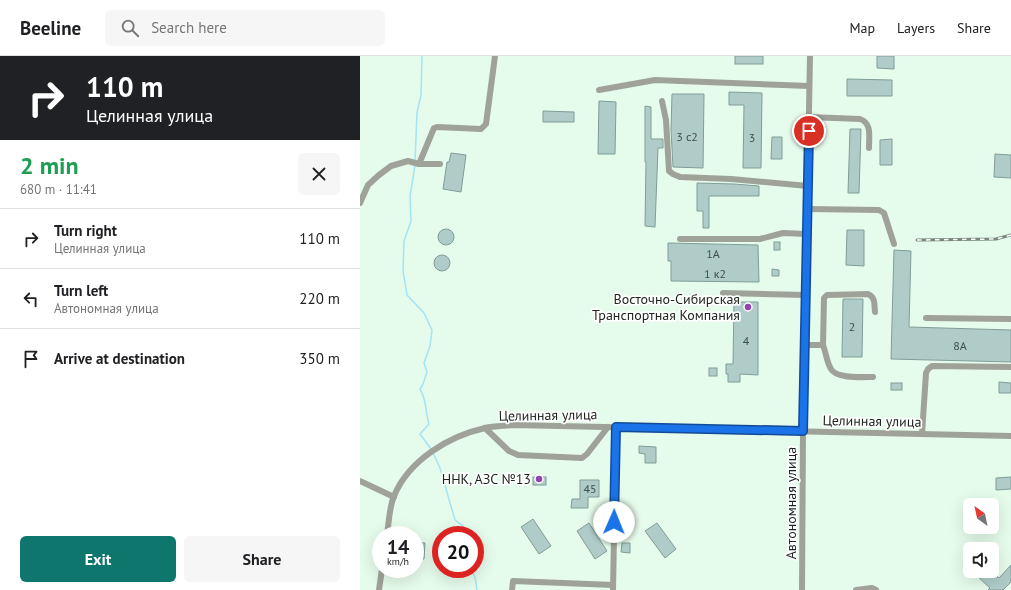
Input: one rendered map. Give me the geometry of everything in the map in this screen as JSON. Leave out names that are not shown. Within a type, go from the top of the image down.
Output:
[{"type":"street","points":[[419,164],[431,131],[434,128],[481,129],[484,127],[486,124],[495,56]]},
{"type":"street","name":"Автономная улица","points":[[802,590],[803,431],[810,56]]},
{"type":"street","points":[[599,90],[655,80],[810,86]]},
{"type":"street","points":[[662,101],[666,120],[669,171],[672,174],[680,177],[731,179],[808,186]]},
{"type":"street","points":[[809,117],[860,119],[865,121],[868,125],[869,148]]},
{"type":"street","points":[[360,203],[368,185],[391,166],[408,161],[419,164],[440,164]]},
{"type":"street","points":[[807,209],[879,210],[884,214],[894,244]]},
{"type":"street","points":[[680,239],[760,239],[783,233],[807,234]]},
{"type":"street","points":[[723,293],[806,295]]},
{"type":"street","points":[[873,377],[846,376],[832,371],[823,345],[824,298],[827,295],[868,294],[874,299],[875,312]]},
{"type":"street","points":[[926,318],[1011,319]]},
{"type":"street","points":[[805,345],[823,345]]},
{"type":"street","points":[[922,434],[926,373],[928,369],[932,366],[1011,367]]},
{"type":"street","name":"Целинная улица","points":[[388,526],[390,509],[394,497],[407,474],[421,460],[447,442],[485,428],[513,425],[1011,436]]},
{"type":"street","points":[[485,428],[509,451],[518,455],[582,458],[587,454],[608,427]]},
{"type":"street","points":[[512,590],[513,581],[613,587],[616,427]]},
{"type":"street","points":[[360,481],[394,497]]},
{"type":"street","points":[[379,590],[381,578]]},
{"type":"street","points":[[856,590],[872,588],[876,590]]},
{"type":"building","points":[[735,56],[763,56],[763,64],[735,64]]},
{"type":"building","points":[[877,56],[894,56],[894,69],[877,68]]},
{"type":"building","points":[[847,79],[892,80],[892,96],[847,96]]},
{"type":"building","points":[[729,92],[762,93],[761,168],[743,168],[744,105],[729,105]]},
{"type":"building","points":[[672,94],[704,94],[703,168],[673,167],[671,130]]},
{"type":"building","points":[[599,101],[616,102],[615,154],[598,154]]},
{"type":"building","points":[[645,106],[651,107],[651,139],[663,139],[663,148],[658,148],[655,227],[645,226]]},
{"type":"building","points":[[543,111],[574,112],[574,122],[543,122]]},
{"type":"building","points":[[850,129],[861,129],[859,193],[848,193]]},
{"type":"building","points":[[772,137],[782,137],[782,159],[771,159]]},
{"type":"building","points":[[892,139],[892,165],[880,165],[880,140]]},
{"type":"building","points":[[451,153],[466,155],[461,192],[443,189],[447,162],[449,162]]},
{"type":"building","points":[[995,154],[1011,155],[1011,178],[994,177]]},
{"type":"building","points":[[697,183],[759,186],[759,196],[709,196],[709,228],[703,228],[703,211],[697,211]]},
{"type":"building","points":[[443,229],[449,229],[454,234],[452,243],[449,245],[443,245],[438,240],[438,234]]},
{"type":"building","points":[[847,230],[864,230],[864,266],[846,265]]},
{"type":"building","points":[[774,242],[780,242],[780,250],[774,250]]},
{"type":"building","points":[[668,243],[758,245],[759,282],[671,281],[671,261],[668,261]]},
{"type":"building","points":[[894,250],[911,251],[909,327],[1011,330],[1011,362],[891,359]]},
{"type":"building","points":[[439,255],[445,255],[450,260],[448,269],[445,271],[439,271],[434,266],[434,260]]},
{"type":"building","points":[[772,269],[779,270],[779,276],[772,276]]},
{"type":"building","points":[[843,299],[863,299],[862,357],[842,357]]},
{"type":"building","points":[[734,302],[758,302],[758,375],[740,374],[740,382],[728,382],[726,364],[733,364]]},
{"type":"building","points":[[709,368],[717,368],[717,376],[709,376]]},
{"type":"building","points":[[999,382],[1011,383],[1011,393],[999,393]]},
{"type":"building","points":[[891,383],[902,383],[902,390],[891,390]]},
{"type":"building","points":[[639,446],[656,447],[656,463],[645,463],[645,454],[639,453]]},
{"type":"building","points":[[533,477],[546,477],[546,485],[533,485]]},
{"type":"building","points":[[1011,477],[1011,489],[996,490],[996,478]]},
{"type":"building","points":[[580,480],[599,480],[599,497],[588,497],[588,508],[571,508],[572,499],[580,499]]},
{"type":"building","points":[[533,519],[551,546],[539,554],[521,527]]},
{"type":"building","points":[[589,523],[607,551],[595,559],[577,531]]},
{"type":"building","points":[[657,523],[676,549],[665,558],[645,531]]},
{"type":"building","points":[[622,543],[630,543],[630,553],[621,552]]},
{"type":"building","points":[[1011,565],[1011,582],[1003,590],[988,590],[990,588],[979,578],[999,578]]},
{"type":"waterway","points":[[415,162],[417,113],[421,95],[422,56]]},
{"type":"waterway","points":[[415,165],[410,196],[411,221],[404,241],[403,271],[407,295],[424,313],[432,330],[430,346],[424,363],[427,372],[420,389],[424,397],[429,424],[420,434],[431,449]]},
{"type":"waterway","points":[[433,453],[440,468],[455,520],[463,526]]},
{"type":"waterway","points":[[475,578],[477,590]]},
{"type":"railway","points":[[917,240],[996,239],[1011,235]]},
{"type":"place","name":"Восточно-Сибирская Транспортная Компания","points":[[748,307]]},
{"type":"place","name":"ННК, АЗС №13","points":[[539,479]]},
{"type":"route","points":[[614,522],[616,427],[803,431],[809,131]]}]
